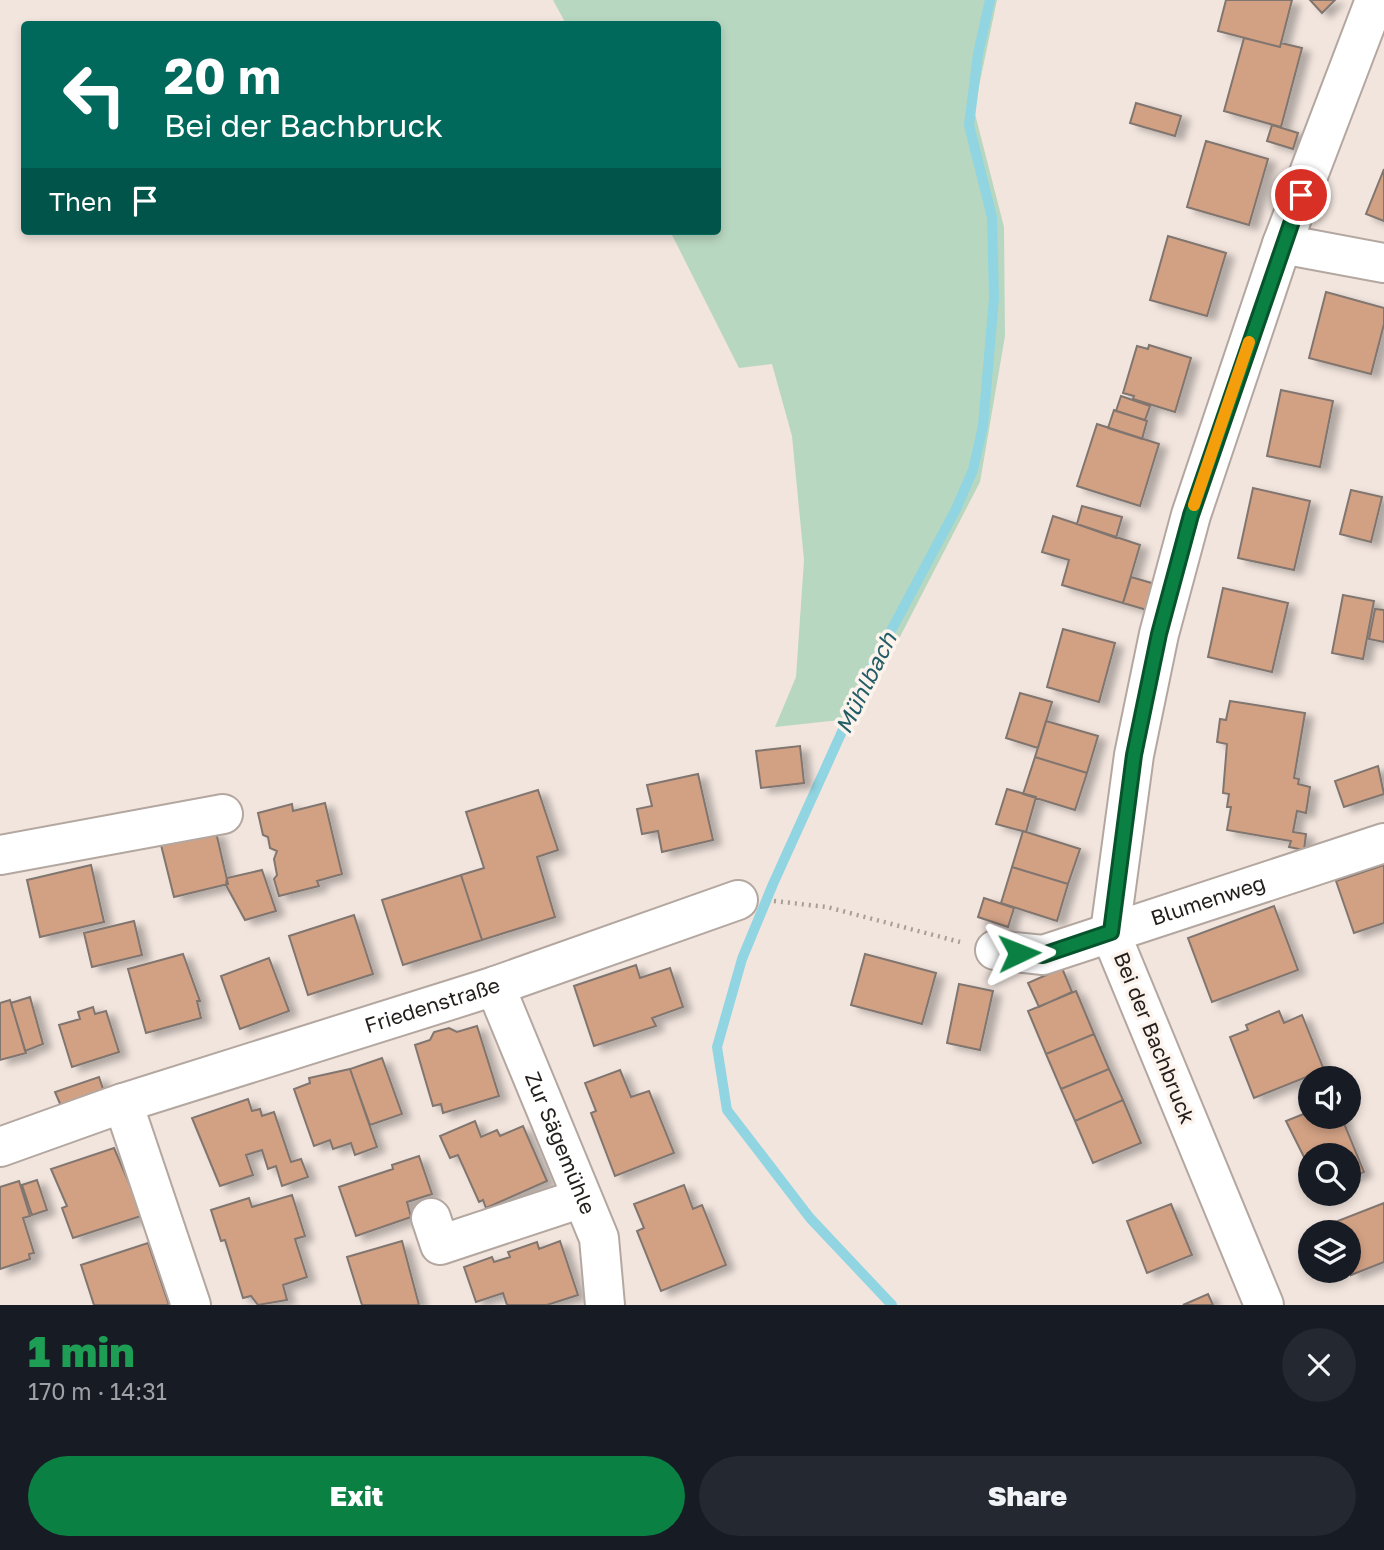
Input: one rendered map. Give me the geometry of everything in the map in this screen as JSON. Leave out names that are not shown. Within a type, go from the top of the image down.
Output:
[{"type":"street","name":"Bei der Bachbruck","points":[[1264,1305],[1111,932],[1134,755],[1159,634],[1191,515],[1282,244],[1375,0]]},
{"type":"street","points":[[1282,244],[1384,263]]},
{"type":"street","points":[[0,855],[223,814]]},
{"type":"street","name":"Blumenweg","points":[[995,950],[1043,955],[1384,843]]},
{"type":"street","name":"Friedenstraße","points":[[0,1147],[123,1102],[495,986],[738,900]]},
{"type":"street","name":"Zur Sägemühle","points":[[495,986],[598,1238],[605,1305]]},
{"type":"street","points":[[123,1102],[191,1305]]},
{"type":"street","points":[[431,1218],[440,1245],[582,1198]]},
{"type":"path","points":[[785,902],[827,907],[995,950]]},
{"type":"green space","points":[[553,0],[997,0],[974,110],[1004,227],[1005,336],[980,482],[858,718],[775,727],[796,677],[804,560],[792,436],[772,364],[739,368],[672,235],[721,235],[721,21],[564,21]]},
{"type":"building","points":[[1226,0],[1292,0],[1280,47],[1218,31]]},
{"type":"building","points":[[1310,0],[1335,0],[1322,13]]},
{"type":"building","points":[[1244,38],[1280,47],[1281,43],[1302,48],[1281,127],[1224,111]]},
{"type":"building","points":[[1136,103],[1181,116],[1175,136],[1130,123]]},
{"type":"building","points":[[1272,125],[1298,133],[1293,149],[1267,141]]},
{"type":"building","points":[[1206,141],[1268,159],[1249,225],[1187,207]]},
{"type":"building","points":[[1384,169],[1384,221],[1366,214]]},
{"type":"building","points":[[1168,236],[1226,253],[1207,316],[1150,300]]},
{"type":"building","points":[[1326,292],[1384,308],[1384,324],[1371,374],[1309,358]]},
{"type":"building","points":[[1149,345],[1191,358],[1175,412],[1133,399],[1134,396],[1123,393],[1137,346],[1148,349]]},
{"type":"building","points":[[1281,390],[1333,401],[1320,467],[1267,456]]},
{"type":"building","points":[[1121,396],[1150,406],[1145,420],[1116,411]]},
{"type":"building","points":[[1114,410],[1147,421],[1142,439],[1108,428]]},
{"type":"building","points":[[1097,424],[1159,444],[1140,506],[1077,486]]},
{"type":"building","points":[[1253,488],[1310,501],[1294,570],[1238,558]]},
{"type":"building","points":[[1351,490],[1382,497],[1371,542],[1340,534]]},
{"type":"building","points":[[1082,506],[1122,517],[1116,538],[1077,524]]},
{"type":"building","points":[[1053,516],[1140,545],[1123,603],[1062,585],[1069,560],[1042,552]]},
{"type":"building","points":[[1131,577],[1155,584],[1147,610],[1123,603]]},
{"type":"building","points":[[1223,588],[1288,603],[1272,672],[1208,657]]},
{"type":"building","points":[[1343,595],[1374,601],[1363,659],[1332,653]]},
{"type":"building","points":[[1375,609],[1384,610],[1384,642],[1369,639]]},
{"type":"building","points":[[1063,629],[1115,643],[1099,702],[1047,687]]},
{"type":"building","points":[[1020,693],[1052,702],[1038,748],[1006,738]]},
{"type":"building","points":[[1230,701],[1305,713],[1294,778],[1299,779],[1298,784],[1310,787],[1306,813],[1297,811],[1293,832],[1306,834],[1304,850],[1289,847],[1291,841],[1227,830],[1231,807],[1227,807],[1229,794],[1223,793],[1227,744],[1217,742],[1220,719],[1226,720]]},
{"type":"building","points":[[1046,721],[1098,736],[1087,773],[1035,757]]},
{"type":"building","points":[[800,746],[804,783],[761,788],[756,751]]},
{"type":"building","points":[[1035,757],[1087,773],[1075,810],[1023,794]]},
{"type":"building","points":[[1378,766],[1384,794],[1344,807],[1335,781]]},
{"type":"building","points":[[698,774],[713,840],[662,852],[658,831],[642,834],[637,809],[652,806],[647,785]]},
{"type":"building","points":[[1007,789],[1036,797],[1026,832],[996,824]]},
{"type":"building","points":[[538,790],[558,850],[537,857],[555,917],[482,940],[461,875],[484,868],[466,812]]},
{"type":"building","points":[[325,803],[342,874],[317,881],[319,886],[279,896],[274,879],[277,875],[274,859],[277,851],[270,848],[268,837],[263,835],[258,813],[292,804],[293,811]]},
{"type":"building","points":[[1023,831],[1080,849],[1068,884],[1012,867]]},
{"type":"building","points":[[216,832],[228,884],[174,897],[161,845]]},
{"type":"building","points":[[91,865],[104,922],[40,937],[27,880]]},
{"type":"building","points":[[1384,865],[1384,923],[1354,933],[1336,881]]},
{"type":"building","points":[[1012,867],[1068,884],[1057,921],[1001,903]]},
{"type":"building","points":[[262,870],[276,911],[245,920],[226,885],[227,878]]},
{"type":"building","points":[[461,875],[482,940],[403,965],[382,900]]},
{"type":"building","points":[[984,898],[1014,908],[1008,927],[978,917]]},
{"type":"building","points":[[1274,906],[1298,970],[1212,1002],[1188,938]]},
{"type":"building","points":[[354,915],[373,974],[308,995],[289,936]]},
{"type":"building","points":[[134,921],[142,955],[92,967],[84,933]]},
{"type":"building","points":[[183,954],[200,1001],[197,1001],[201,1018],[146,1033],[128,969]]},
{"type":"building","points":[[865,954],[936,973],[922,1024],[851,1005]]},
{"type":"building","points":[[269,958],[289,1011],[240,1029],[221,976]]},
{"type":"building","points":[[636,965],[640,978],[670,968],[683,1007],[652,1018],[656,1026],[594,1046],[574,986]]},
{"type":"building","points":[[1062,968],[1072,992],[1039,1007],[1028,983]]},
{"type":"building","points":[[959,984],[993,991],[980,1050],[947,1043]]},
{"type":"building","points":[[1076,991],[1094,1034],[1046,1054],[1028,1011]]},
{"type":"building","points":[[30,997],[43,1044],[25,1051],[11,1003]]},
{"type":"building","points":[[10,1000],[26,1053],[0,1060],[0,1003]]},
{"type":"building","points":[[93,1007],[95,1014],[106,1011],[119,1052],[72,1067],[59,1025],[80,1019],[78,1012]]},
{"type":"building","points":[[1279,1011],[1284,1023],[1302,1015],[1322,1066],[1298,1066],[1298,1080],[1254,1098],[1230,1037],[1248,1030],[1246,1025]]},
{"type":"building","points":[[477,1026],[499,1096],[443,1113],[441,1104],[433,1106],[415,1045],[430,1040],[434,1032],[449,1028],[457,1032]]},
{"type":"building","points":[[1094,1034],[1109,1069],[1061,1089],[1046,1054]]},
{"type":"building","points":[[382,1058],[402,1114],[370,1125],[350,1069]]},
{"type":"building","points":[[350,1069],[377,1147],[355,1155],[351,1143],[333,1149],[330,1140],[314,1146],[294,1089],[310,1083],[309,1078]]},
{"type":"building","points":[[1109,1069],[1123,1100],[1075,1121],[1061,1089]]},
{"type":"building","points":[[620,1070],[631,1097],[649,1091],[674,1153],[615,1176],[591,1113],[596,1111],[585,1083]]},
{"type":"building","points":[[99,1077],[104,1092],[61,1106],[55,1092]]},
{"type":"building","points":[[248,1099],[252,1111],[260,1109],[262,1116],[274,1112],[291,1162],[301,1159],[308,1177],[282,1186],[276,1166],[268,1169],[262,1150],[246,1155],[253,1175],[220,1186],[192,1118]]},
{"type":"building","points":[[1123,1100],[1141,1143],[1093,1163],[1075,1121]]},
{"type":"building","points":[[1298,1116],[1298,1129],[1346,1129],[1352,1143],[1298,1145],[1286,1121]]},
{"type":"building","points":[[475,1121],[481,1137],[497,1130],[500,1136],[523,1126],[547,1181],[486,1208],[483,1200],[479,1202],[458,1155],[450,1158],[440,1136]]},
{"type":"building","points":[[114,1148],[132,1190],[135,1189],[141,1216],[73,1238],[62,1208],[67,1206],[51,1169]]},
{"type":"building","points":[[419,1156],[432,1194],[407,1202],[411,1217],[356,1236],[339,1187],[393,1169],[392,1165]]},
{"type":"building","points":[[37,1180],[47,1210],[32,1215],[22,1185]]},
{"type":"building","points":[[19,1181],[30,1216],[23,1218],[34,1253],[29,1254],[30,1259],[0,1269],[0,1187]]},
{"type":"building","points":[[684,1185],[693,1209],[702,1205],[726,1265],[661,1291],[637,1231],[644,1228],[634,1204]]},
{"type":"building","points":[[292,1195],[305,1236],[295,1239],[307,1277],[283,1285],[287,1300],[258,1305],[251,1296],[243,1298],[225,1240],[221,1241],[211,1210],[249,1198],[252,1207]]},
{"type":"building","points":[[1384,1203],[1384,1262],[1361,1271],[1361,1220],[1340,1220]]},
{"type":"building","points":[[1171,1204],[1192,1255],[1147,1273],[1127,1221]]},
{"type":"building","points":[[402,1241],[419,1305],[362,1305],[347,1257]]},
{"type":"building","points":[[560,1241],[578,1295],[547,1305],[507,1305],[503,1293],[476,1302],[464,1267],[492,1257],[494,1262],[510,1257],[508,1252],[537,1242],[539,1249]]},
{"type":"building","points":[[148,1243],[169,1305],[94,1305],[81,1265]]},
{"type":"building","points":[[1208,1294],[1213,1305],[1183,1305]]},
{"type":"waterway","name":"Mühlbach","points":[[892,1305],[810,1218],[727,1110],[717,1047],[742,959],[773,884],[869,672],[956,509],[973,470],[983,426],[994,298],[992,217],[969,125],[978,54],[990,0]]},
{"type":"slow traffic","points":[[1194,505],[1249,342]]},
{"type":"route","points":[[1019,953],[1043,955],[1111,932],[1134,755],[1159,634],[1191,515],[1301,195]]}]
